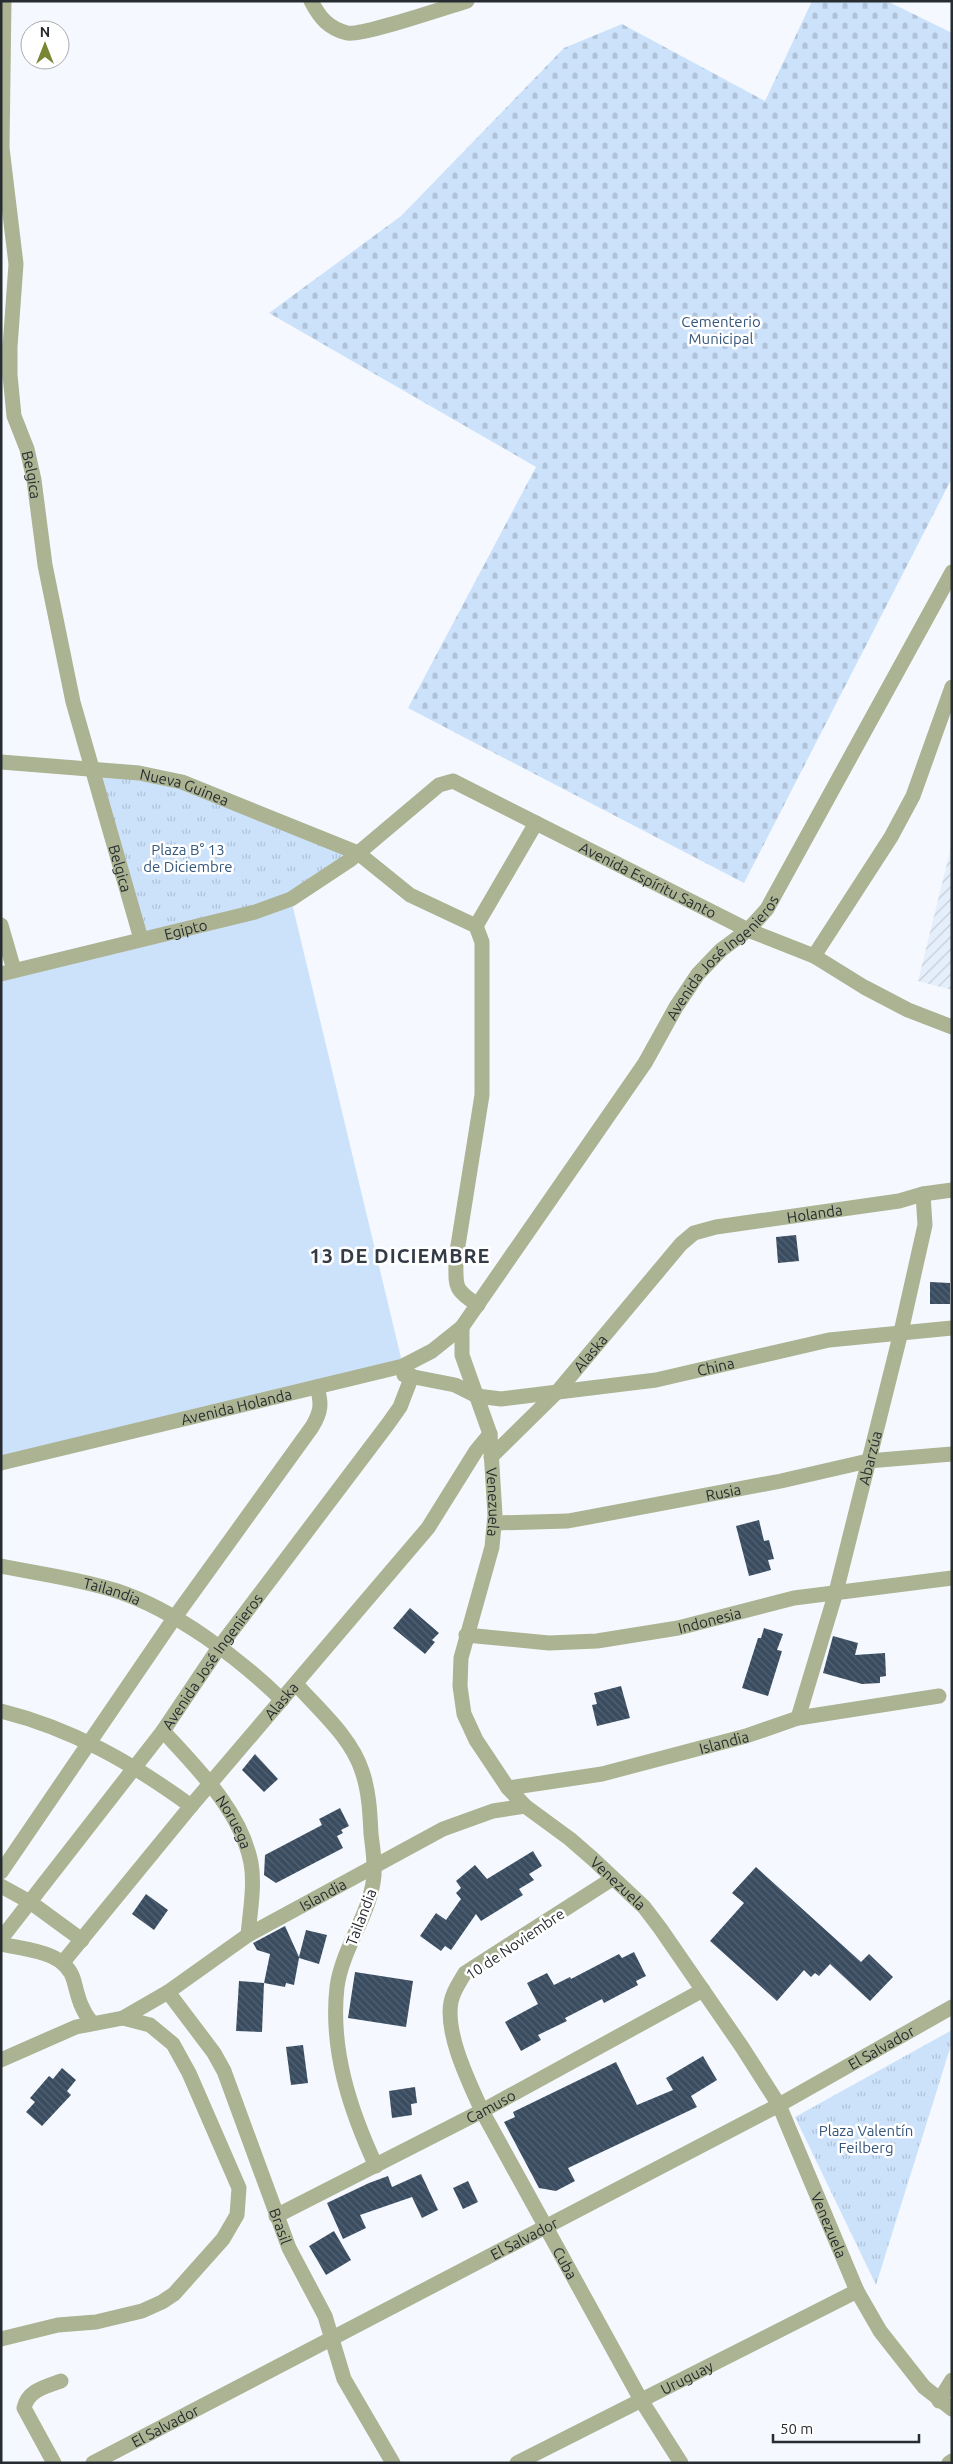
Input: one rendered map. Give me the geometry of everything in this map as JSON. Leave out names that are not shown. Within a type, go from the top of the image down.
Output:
[{"type":"street","name":"Belgica","points":[[4,1],[2,148],[16,264],[6,375],[14,416],[27,449],[34,480],[45,565],[73,702],[90,768],[141,939]]},
{"type":"street","points":[[311,1],[320,18],[349,33],[376,28],[467,1]]},
{"type":"street","name":"Avenida José Ingenieros","points":[[462,1327],[511,1252],[645,1063],[676,1007],[698,974],[721,950],[748,930],[767,909],[952,572]]},
{"type":"street","points":[[814,956],[891,837],[913,796],[952,687]]},
{"type":"street","name":"Nueva Guinea","points":[[1,762],[139,773],[182,782],[358,853],[410,895],[476,926]]},
{"type":"street","name":"Avenida Espíritu Santo","points":[[358,853],[439,784],[453,781],[748,930],[814,956],[864,987],[908,1010],[952,1027]]},
{"type":"street","points":[[478,1305],[459,1293],[456,1281],[456,1258],[482,1095],[482,942],[476,926],[536,823]]},
{"type":"street","name":"Egipto","points":[[8,972],[256,912],[291,899],[358,853]]},
{"type":"street","points":[[1,925],[8,972]]},
{"type":"street","name":"Holanda","points":[[681,1244],[694,1233],[716,1227],[890,1202],[923,1194],[952,1190]]},
{"type":"street","name":"Abarzúa","points":[[798,1718],[836,1592],[901,1332],[925,1225],[923,1194]]},
{"type":"street","name":"Alaska","points":[[492,1457],[558,1391],[681,1244]]},
{"type":"street","name":"Avenida Holanda","points":[[1,1463],[403,1366],[432,1351],[462,1327]]},
{"type":"street","name":"Venezuela","points":[[462,1327],[462,1355],[490,1434],[496,1523],[492,1548],[460,1658],[460,1686],[464,1714],[476,1740],[508,1788],[525,1806],[570,1838],[644,1907],[704,1990],[779,2105],[857,2291],[880,2331],[902,2361],[939,2401],[952,2409]]},
{"type":"street","name":"China","points":[[379,1372],[412,1376],[455,1385],[477,1396],[501,1399],[656,1380],[829,1340],[952,1328]]},
{"type":"street","name":"Avenida José Ingenieros","points":[[1,1939],[163,1731],[218,1649],[388,1424],[400,1406],[412,1376]]},
{"type":"street","points":[[1,1872],[175,1617],[312,1427],[319,1415],[322,1403],[317,1387]]},
{"type":"street","name":"Alaska","points":[[64,1961],[191,1806],[428,1528],[476,1451],[490,1434]]},
{"type":"street","name":"Rusia","points":[[496,1523],[568,1521],[781,1481],[868,1461],[952,1454]]},
{"type":"street","name":"Tailandia","points":[[1,1566],[117,1591],[175,1617],[261,1680],[282,1700]]},
{"type":"street","name":"Indonesia","points":[[466,1635],[549,1643],[598,1641],[678,1628],[794,1598],[952,1578]]},
{"type":"street","name":"Tailandia","points":[[296,1684],[350,1746],[362,1770],[368,1797],[374,1883],[345,1959],[340,1976],[335,2015],[337,2043],[347,2094],[376,2166]]},
{"type":"street","name":"Islandia","points":[[508,1788],[602,1774],[746,1736],[798,1718],[939,1696]]},
{"type":"street","name":"Noruega","points":[[1,1710],[54,1726],[90,1742],[134,1766],[191,1806]]},
{"type":"street","name":"Noruega","points":[[163,1731],[210,1784],[236,1822],[245,1841],[251,1864],[248,1935]]},
{"type":"street","name":"Islandia","points":[[123,2018],[168,1992],[248,1935],[374,1866],[450,1826],[494,1811],[525,1806]]},
{"type":"street","name":"10 de Noviembre","points":[[453,2030],[451,2004],[455,1989],[464,1973],[612,1879]]},
{"type":"street","points":[[1,1886],[30,1902],[82,1940]]},
{"type":"street","points":[[1,1944],[64,1961],[73,1976],[81,2009],[92,2023]]},
{"type":"street","name":"Camuso","points":[[276,2216],[482,2111],[704,1990]]},
{"type":"street","name":"Brasil","points":[[168,1992],[209,2047],[224,2071],[276,2216],[296,2265],[325,2316],[344,2379],[393,2463]]},
{"type":"street","name":"El Salvador","points":[[93,2463],[779,2105],[952,2007]]},
{"type":"street","points":[[1,2060],[76,2027],[92,2023],[123,2018],[150,2025],[174,2044],[189,2073],[239,2188],[237,2216],[223,2240],[174,2294],[162,2302],[142,2311],[96,2322],[58,2325],[1,2339]]},
{"type":"street","name":"Cuba","points":[[453,2030],[462,2062],[482,2111],[641,2400],[681,2463]]},
{"type":"street","name":"Uruguay","points":[[517,2463],[857,2291]]},
{"type":"street","points":[[939,2401],[952,2380]]},
{"type":"street","points":[[54,2463],[24,2408],[26,2399],[31,2393],[61,2381]]},
{"type":"shaded area","points":[[952,843],[952,990],[918,981]]},
{"type":"green space","name":"Cementerio Municipal","points":[[812,1],[887,1],[952,33],[952,478],[744,883],[408,708],[536,467],[269,313],[401,216],[564,48],[622,24],[765,101]]},
{"type":"green space","name":"Plaza B° 13 de Diciembre","points":[[90,768],[139,773],[358,853],[291,899],[141,939]]},
{"type":"green space","points":[[291,899],[403,1366],[1,1463],[1,974]]},
{"type":"green space","name":"Plaza Valentín Feilberg","points":[[952,2030],[952,2042],[876,2285],[795,2117]]},
{"type":"building","points":[[796,1235],[799,1261],[778,1263],[776,1237]]},
{"type":"building","points":[[930,1282],[950,1283],[950,1304],[930,1304]]},
{"type":"building","points":[[759,1520],[764,1541],[769,1540],[774,1559],[768,1560],[771,1570],[749,1576],[736,1526]]},
{"type":"building","points":[[410,1608],[439,1633],[432,1640],[435,1642],[425,1654],[393,1628]]},
{"type":"building","points":[[764,1628],[783,1634],[777,1650],[782,1651],[768,1696],[742,1688],[758,1638],[761,1638]]},
{"type":"building","points":[[833,1636],[858,1643],[855,1655],[885,1653],[886,1676],[880,1677],[880,1683],[862,1684],[823,1673]]},
{"type":"building","points":[[621,1686],[630,1718],[597,1726],[592,1705],[597,1704],[594,1693]]},
{"type":"building","points":[[255,1754],[278,1779],[264,1792],[242,1770]]},
{"type":"building","points":[[340,1808],[349,1826],[341,1830],[343,1833],[337,1836],[343,1848],[276,1883],[264,1875],[265,1855],[322,1825],[319,1819]]},
{"type":"building","points":[[533,1851],[542,1866],[529,1874],[534,1880],[519,1889],[523,1895],[481,1921],[476,1914],[451,1950],[445,1946],[441,1951],[420,1936],[436,1913],[446,1920],[461,1899],[456,1893],[461,1888],[456,1881],[475,1865],[487,1879]]},
{"type":"building","points":[[756,1867],[861,1962],[869,1954],[893,1977],[870,2001],[830,1964],[819,1976],[815,1973],[811,1977],[804,1970],[777,2001],[710,1941],[744,1903],[732,1893]]},
{"type":"building","points":[[146,1894],[168,1910],[154,1930],[132,1914]]},
{"type":"building","points":[[285,1926],[299,1957],[306,1930],[327,1935],[319,1964],[299,1958],[294,1985],[286,1983],[285,1987],[264,1983],[270,1954],[257,1950],[253,1943]]},
{"type":"building","points":[[634,1952],[646,1976],[636,1981],[638,1985],[604,2003],[602,1999],[565,2018],[567,2021],[538,2035],[541,2040],[521,2051],[505,2022],[538,2004],[527,1983],[547,1973],[554,1985],[570,1977],[571,1979],[619,1954],[622,1958]]},
{"type":"building","points":[[355,1972],[413,1981],[406,2027],[348,2018]]},
{"type":"building","points":[[239,1981],[264,1983],[262,2032],[236,2031]]},
{"type":"building","points":[[303,2045],[308,2083],[291,2085],[286,2047]]},
{"type":"building","points":[[703,2056],[717,2080],[691,2096],[697,2107],[568,2168],[575,2181],[556,2191],[539,2188],[504,2122],[515,2117],[513,2112],[616,2062],[637,2105],[673,2090],[666,2078]]},
{"type":"building","points":[[62,2068],[76,2080],[67,2091],[71,2095],[42,2126],[26,2112],[35,2102],[30,2098],[49,2076],[53,2079]]},
{"type":"building","points":[[415,2087],[417,2103],[411,2104],[412,2115],[392,2118],[389,2091]]},
{"type":"building","points":[[421,2174],[438,2210],[422,2218],[412,2197],[360,2215],[366,2228],[343,2239],[327,2203],[388,2176],[392,2187]]},
{"type":"building","points":[[468,2181],[478,2202],[463,2209],[453,2188]]},
{"type":"building","points":[[334,2231],[351,2260],[326,2275],[309,2246]]},
{"type":"district","name":"13 DE DICIEMBRE","points":[[400,1255]]}]
